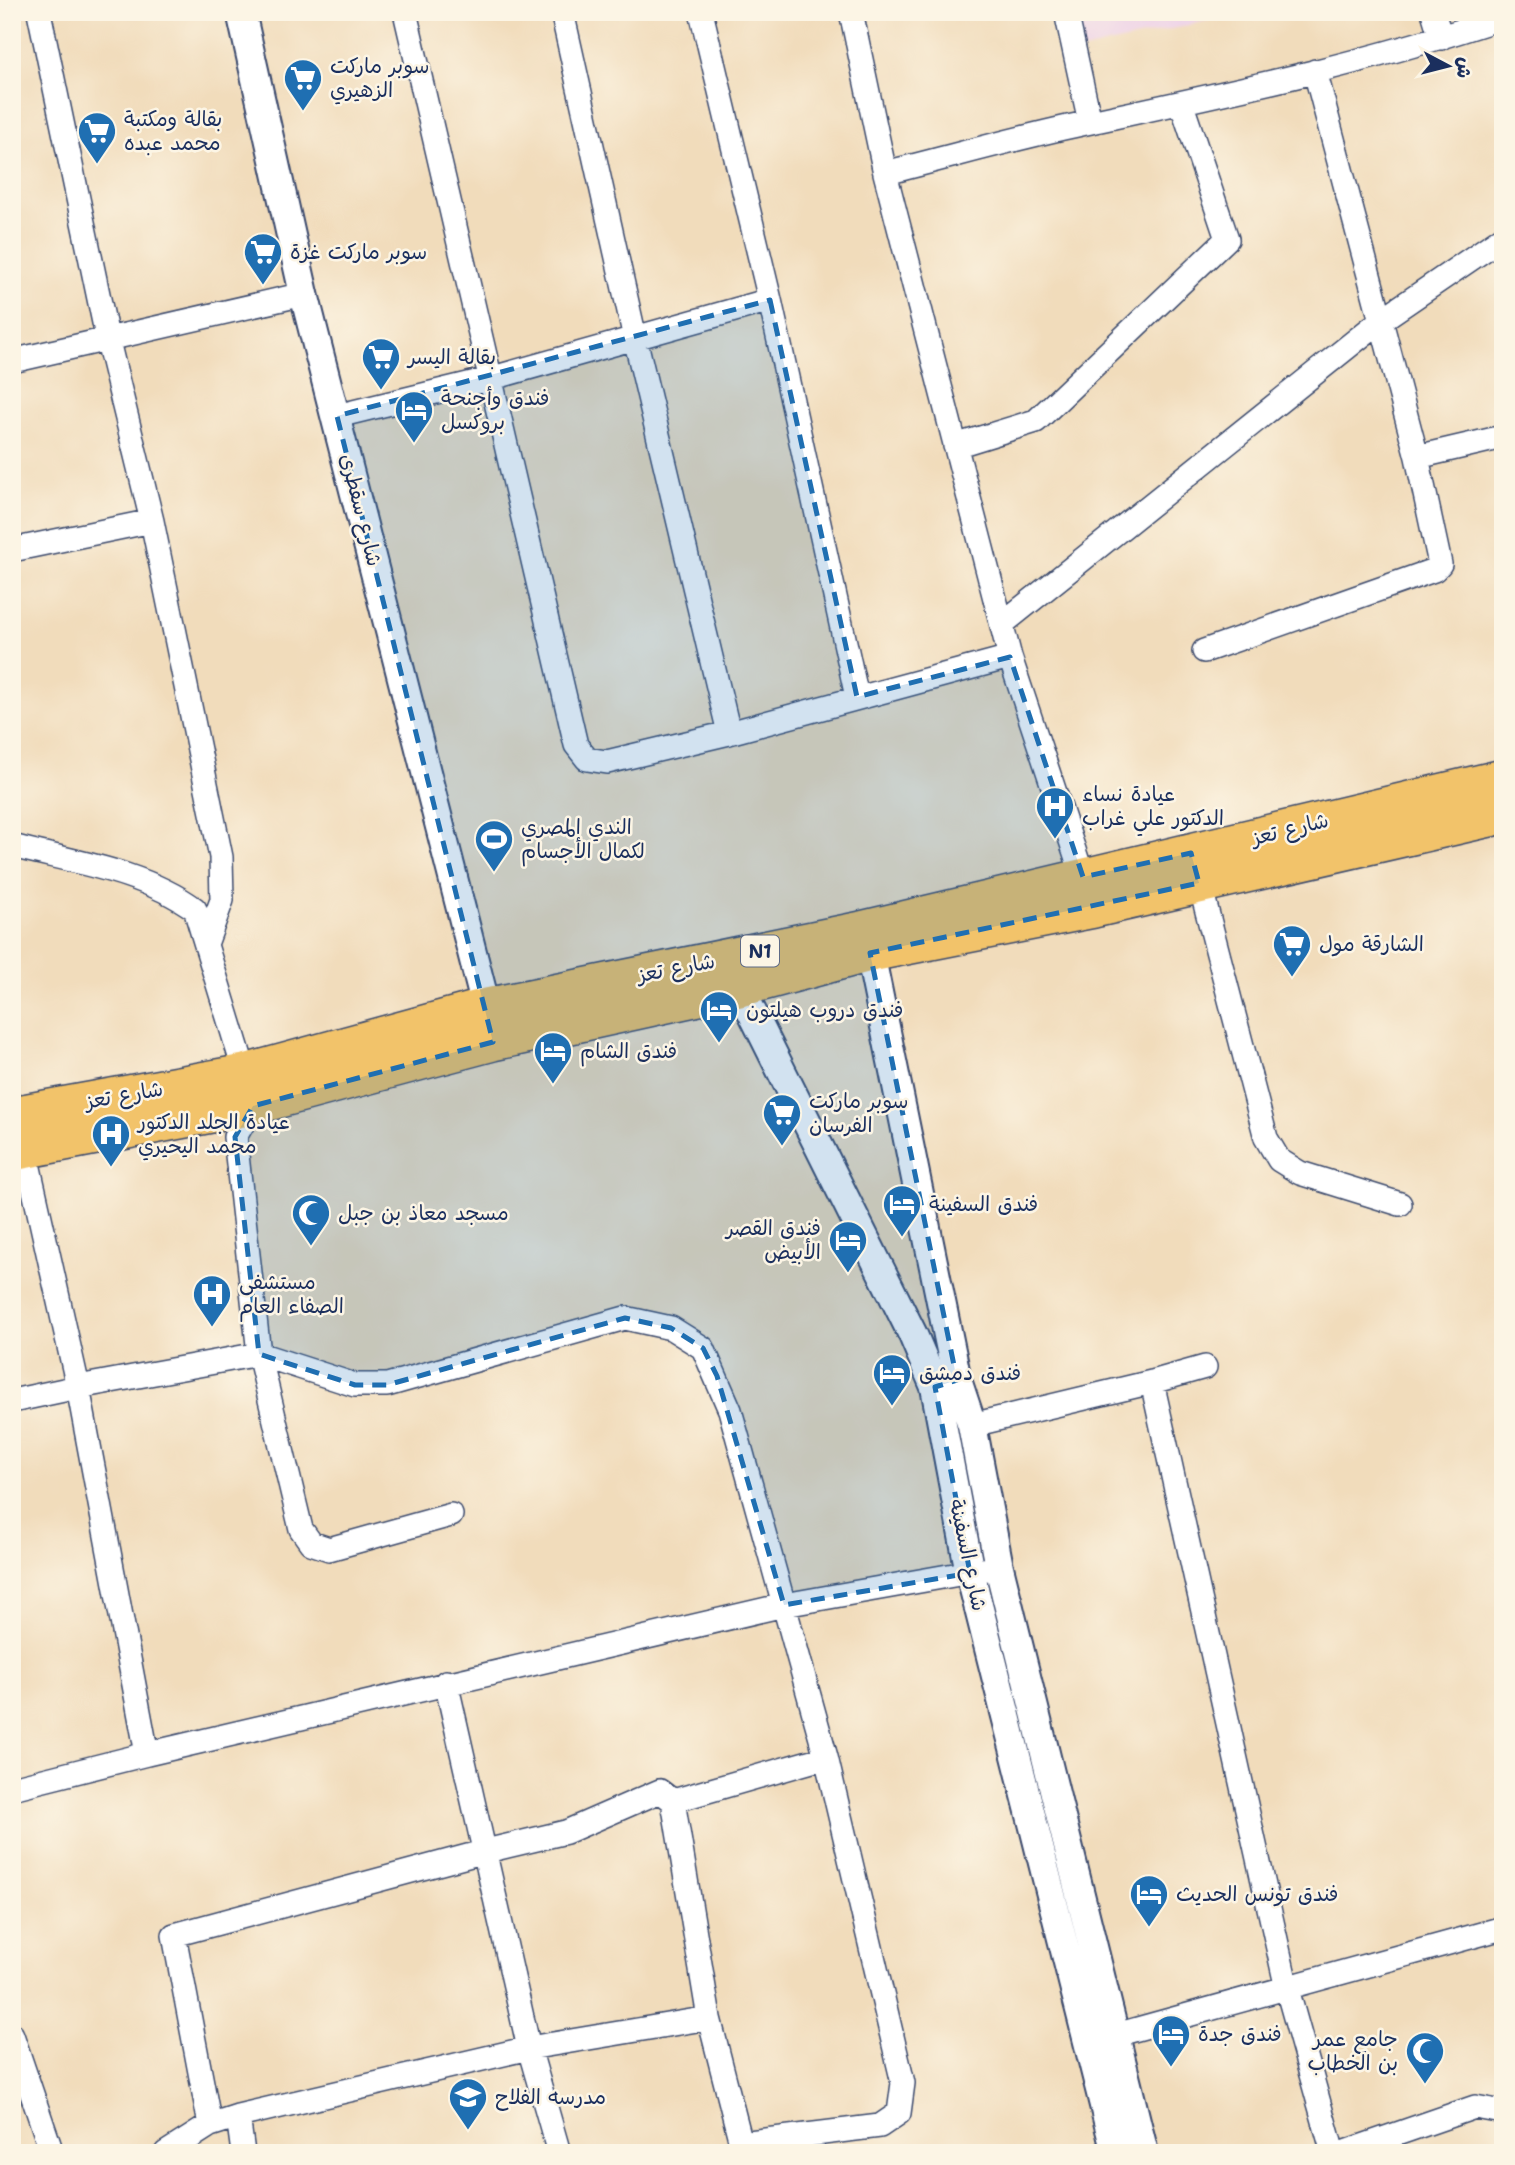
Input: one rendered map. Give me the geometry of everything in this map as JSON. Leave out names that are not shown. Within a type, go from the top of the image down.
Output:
[{"type":"highway","name":"شارع تعز","points":[[14,1115],[249,1089],[492,1042],[740,988],[870,953],[1094,909],[1195,868],[1503,778]]},
{"type":"highway","name":"شارع تعز","points":[[19,1151],[224,1126],[249,1089],[486,1007],[861,930],[1083,877],[1195,868],[1503,816]]},
{"type":"highway","points":[[486,1007],[492,1042]]},
{"type":"highway","points":[[14,1115],[19,1151]]},
{"type":"street","points":[[39,12],[107,337],[152,521],[221,857],[222,900],[206,944]]},
{"type":"street","name":"شارع سقطرى","points":[[241,12],[304,294],[486,1007]]},
{"type":"street","points":[[405,12],[576,745],[587,759],[607,762],[729,733],[1010,657]]},
{"type":"street","points":[[562,12],[635,338],[729,733]]},
{"type":"street","points":[[701,12],[770,300],[857,697]]},
{"type":"street","points":[[850,12],[885,173],[1010,657],[1083,877]]},
{"type":"street","points":[[1066,12],[1090,122]]},
{"type":"street","points":[[1433,12],[1441,38]]},
{"type":"street","points":[[885,173],[1090,122],[1182,105],[1441,38],[1503,17]]},
{"type":"street","points":[[1204,651],[1434,570],[1440,564],[1417,457],[1315,71]]},
{"type":"street","points":[[955,446],[1036,421],[1227,239],[1182,105]]},
{"type":"street","points":[[1002,624],[1380,321],[1503,237]]},
{"type":"street","points":[[12,361],[107,337],[304,294]]},
{"type":"street","points":[[337,416],[489,379],[770,300]]},
{"type":"street","points":[[1417,457],[1503,437]]},
{"type":"street","points":[[12,550],[152,521]]},
{"type":"street","points":[[12,846],[112,871],[173,892],[195,909],[249,1089]]},
{"type":"street","points":[[1195,868],[1266,1138],[1279,1160],[1300,1173],[1400,1204]]},
{"type":"street","name":"شارع السفينة","points":[[870,953],[946,1383],[970,1573],[1102,2039],[1144,2153]]},
{"type":"street","name":"شارع السفينة","points":[[740,988],[913,1335],[972,1425],[999,1567],[1102,2039],[1116,2153]]},
{"type":"street","points":[[224,1126],[259,1354],[301,1529],[311,1543],[329,1549],[452,1515]]},
{"type":"street","points":[[19,1151],[78,1387],[147,1754]]},
{"type":"street","points":[[12,1401],[259,1354],[355,1385],[387,1385],[625,1318],[671,1328],[703,1348],[730,1410],[826,1757],[903,2082],[898,2113],[880,2126],[742,2148],[709,2018],[673,1801],[660,1791],[566,1832],[174,1935],[210,2125]]},
{"type":"street","points":[[972,1425],[1205,1367]]},
{"type":"street","points":[[1152,1382],[1287,1989],[1333,2153]]},
{"type":"street","points":[[12,1788],[446,1682],[784,1605],[999,1567]]},
{"type":"street","points":[[446,1682],[529,2049],[559,2153]]},
{"type":"street","points":[[673,1801],[826,1757]]},
{"type":"street","points":[[1102,2039],[1503,1928]]},
{"type":"street","points":[[166,2153],[210,2125],[238,2116],[529,2049],[709,2018]]},
{"type":"street","points":[[12,2035],[52,2153]]},
{"type":"street","points":[[1342,2153],[1475,2106],[1503,2112]]},
{"type":"street","points":[[238,2116],[243,2153]]},
{"type":"highlighted area","points":[[770,300],[857,697],[1010,657],[1083,877],[1191,853],[1199,883],[870,953],[957,1380],[935,1387],[970,1573],[784,1605],[717,1376],[703,1348],[671,1328],[625,1318],[387,1385],[355,1385],[259,1354],[235,1137],[253,1106],[493,1042],[337,416]]},
{"type":"shaded area","points":[[1071,12],[1243,12],[1079,51]]},
{"type":"place","name":"سوبر ماركت الزهيري","points":[[303,112]]},
{"type":"place","name":"بقالة ومكتبة محمد عبده","points":[[97,165]]},
{"type":"place","name":"سوبر ماركت غزة","points":[[263,286]]},
{"type":"place","name":"بقالة اليسر","points":[[381,391]]},
{"type":"place","name":"فندق وأجنحة بروكسل","points":[[414,444]]},
{"type":"place","name":"عيادة نساء الدكتور علي غراب","points":[[1055,840]]},
{"type":"place","name":"الندي المصري لكمال الأجسام","points":[[494,873]]},
{"type":"place","name":"الشارقة مول","points":[[1292,978]]},
{"type":"place","name":"فندق دروب هيلتون","points":[[719,1044]]},
{"type":"place","name":"فندق الشام","points":[[553,1085]]},
{"type":"place","name":"سوبر ماركت الفرسان","points":[[782,1147]]},
{"type":"place","name":"عيادة الجلد الدكتور محمد اليحيري","points":[[111,1168]]},
{"type":"place","name":"فندق السفينة","points":[[902,1238]]},
{"type":"place","name":"مسجد معاذ بن جبل","points":[[311,1247]]},
{"type":"place","name":"فندق القصر الأبيض","points":[[848,1274]]},
{"type":"place","name":"مستشفى الصفاء العام","points":[[212,1328]]},
{"type":"place","name":"فندق دمشق","points":[[892,1407]]},
{"type":"place","name":"فندق تونس الحديث","points":[[1149,1928]]},
{"type":"place","name":"فندق جدة","points":[[1171,2068]]},
{"type":"place","name":"جامع عمر بن الخطاب","points":[[1425,2085]]},
{"type":"place","name":"مدرسه الفلاح","points":[[468,2131]]}]
